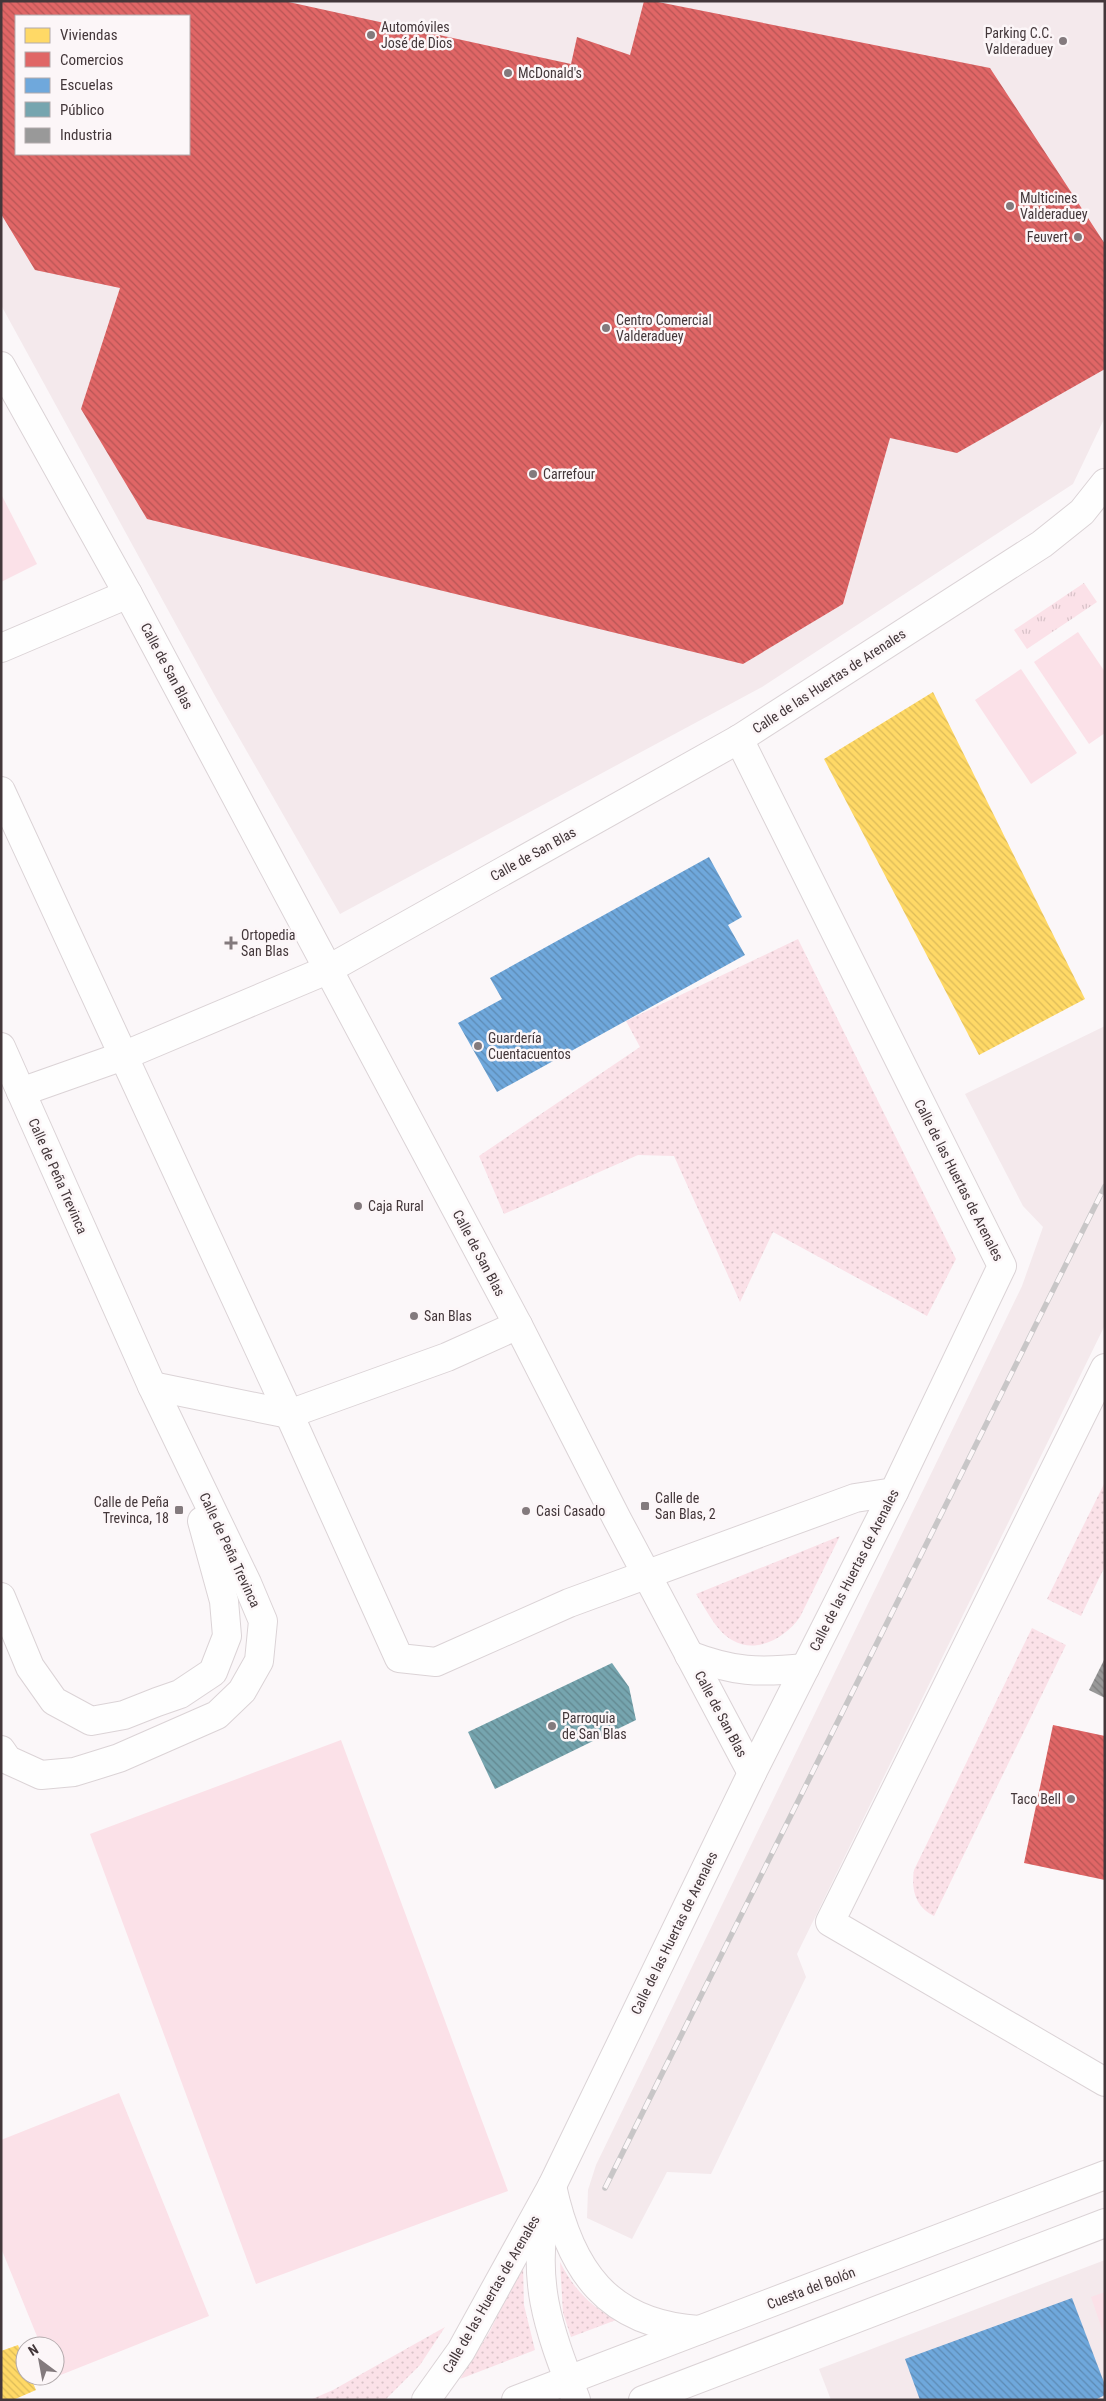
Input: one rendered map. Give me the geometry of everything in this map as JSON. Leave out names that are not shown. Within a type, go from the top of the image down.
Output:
[{"type":"street","name":"Calle de San Blas","points":[[1,366],[128,594],[518,1325],[647,1575],[752,1772]]},
{"type":"street","name":"Calle de las Huertas de Arenales","points":[[426,2400],[461,2351],[552,2186],[752,1772],[894,1492],[1002,1266],[739,739],[1042,544],[1082,512],[1105,484]]},
{"type":"street","points":[[1,648],[128,594]]},
{"type":"street","name":"Calle de San Blas","points":[[21,1092],[123,1056],[327,970],[739,739]]},
{"type":"street","points":[[1,791],[289,1414],[399,1658],[436,1662],[569,1603],[855,1498],[894,1492]]},
{"type":"street","name":"Calle de Peña Trevinca","points":[[1,1047],[152,1386],[247,1583],[263,1621],[259,1661],[242,1691],[217,1715],[118,1758],[74,1772],[41,1774],[8,1760],[1,1750]]},
{"type":"street","points":[[152,1386],[289,1414],[447,1357],[518,1325]]},
{"type":"street","points":[[1105,1368],[830,1922],[1105,2082]]},
{"type":"street","name":"Calle de Peña Trevinca","points":[[1,1597],[30,1667],[54,1701],[91,1722],[124,1715],[180,1694],[213,1672],[227,1636],[224,1601],[212,1550],[152,1386]]},
{"type":"street","name":"Calle de San Blas","points":[[689,1654],[717,1666],[734,1670],[769,1672],[805,1668]]},
{"type":"street","points":[[157,1702],[168,1737]]},
{"type":"street","name":"Cuesta del Bolón","points":[[516,2400],[573,2390],[700,2330],[1105,2175]]},
{"type":"street","name":"Calle de las Huertas de Arenales","points":[[552,2186],[557,2210],[568,2242],[579,2264],[599,2291],[633,2313],[664,2325],[700,2330]]},
{"type":"street","name":"Calle de las Huertas de Arenales","points":[[552,2186],[542,2233],[542,2285],[548,2324],[573,2390]]},
{"type":"street","points":[[643,2400],[1105,2223]]},
{"type":"shaded area","name":"Centro Comercial Valderaduey","points":[[1,1],[1105,1],[1105,417],[1073,484],[762,687],[340,914],[214,694],[1,305]]},
{"type":"shaded area","points":[[1105,1026],[1105,1325],[797,1954],[806,1977],[711,2174],[667,2172],[632,2239],[587,2218],[588,2190],[596,2165],[1022,1286],[1043,1227],[1023,1206],[965,1094]]},
{"type":"shaded area","points":[[1105,2260],[1105,2400],[831,2400],[819,2369]]},
{"type":"green space","points":[[1,494],[37,564],[1,582]]},
{"type":"green space","points":[[1084,583],[1097,602],[1027,649],[1014,630]]},
{"type":"green space","points":[[1078,632],[1105,672],[1105,733],[1089,744],[1034,662]]},
{"type":"green space","points":[[1021,669],[1077,753],[1031,784],[975,700]]},
{"type":"green space","points":[[798,939],[956,1259],[927,1316],[773,1232],[740,1302],[674,1156],[638,1155],[504,1214],[479,1156],[640,1047],[626,1021]]},
{"type":"green space","points":[[1105,1482],[1105,1566],[1081,1616],[1047,1599]]},
{"type":"green space","points":[[840,1536],[800,1617],[787,1631],[770,1642],[751,1646],[732,1640],[716,1625],[696,1594]]},
{"type":"green space","points":[[1032,1628],[1066,1645],[934,1916],[922,1908],[916,1897],[913,1884],[914,1870]]},
{"type":"green space","points":[[341,1740],[508,2191],[256,2284],[90,1834]]},
{"type":"green space","points":[[119,2093],[209,2316],[65,2373],[65,2336],[37,2336],[1,2248],[1,2140]]},
{"type":"green space","points":[[560,2262],[583,2296],[598,2309],[616,2320],[571,2337],[563,2313]]},
{"type":"green space","points":[[523,2263],[524,2305],[535,2350],[460,2379],[490,2331]]},
{"type":"green space","points":[[1105,2292],[1105,2338],[1091,2297]]},
{"type":"green space","points":[[445,2327],[420,2365],[385,2400],[310,2400],[333,2390]]},
{"type":"building: Viviendas","points":[[933,692],[1085,999],[979,1055],[824,759]]},
{"type":"building: Viviendas","points":[[15,2346],[15,2386],[34,2386],[36,2390],[13,2400],[1,2400],[1,2351]]},
{"type":"building: Comercios","name":"Centro Comercial Valderaduey","points":[[1,1],[284,1],[571,64],[577,37],[630,55],[644,1],[653,1],[990,68],[1105,244],[1105,369],[957,453],[890,438],[843,604],[743,664],[147,519],[81,409],[120,288],[35,270],[1,214]]},
{"type":"building: Comercios","name":"Taco Bell","points":[[1053,1725],[1105,1736],[1105,1880],[1024,1863]]},
{"type":"building: Escuelas","points":[[709,857],[742,917],[728,925],[745,955],[497,1092],[458,1023],[502,999],[490,978]]},
{"type":"building: Escuelas","points":[[1072,2298],[1105,2385],[1105,2395],[1095,2400],[920,2400],[905,2359]]},
{"type":"building: Público","name":"Parroquia de San Blas","points":[[612,1663],[629,1687],[636,1720],[495,1789],[468,1732]]},
{"type":"building: Industria","points":[[1105,1658],[1105,1698],[1089,1690]]},
{"type":"railway","points":[[605,2188],[1105,1186]]},
{"type":"place","name":"Automóviles José de Dios","points":[[371,35]]},
{"type":"place","name":"Parking C.C. Valderaduey","points":[[1063,41]]},
{"type":"place","name":"McDonald's","points":[[508,73]]},
{"type":"place","name":"Multicines Valderaduey","points":[[1010,206]]},
{"type":"place","name":"Feuvert","points":[[1078,237]]},
{"type":"place","name":"Centro Comercial Valderaduey","points":[[606,328]]},
{"type":"place","name":"Carrefour","points":[[533,474]]},
{"type":"place","name":"Ortopedia San Blas","points":[[231,943]]},
{"type":"place","name":"Guardería Cuentacuentos","points":[[478,1046]]},
{"type":"place","name":"Caja Rural","points":[[358,1206]]},
{"type":"place","name":"San Blas","points":[[414,1316]]},
{"type":"place","name":"Calle de San Blas, 2","points":[[645,1506]]},
{"type":"place","name":"Calle de Peña Trevinca, 18","points":[[179,1510]]},
{"type":"place","name":"Casi Casado","points":[[526,1511]]},
{"type":"place","name":"Parroquia de San Blas","points":[[552,1726]]},
{"type":"place","name":"Taco Bell","points":[[1071,1799]]}]
